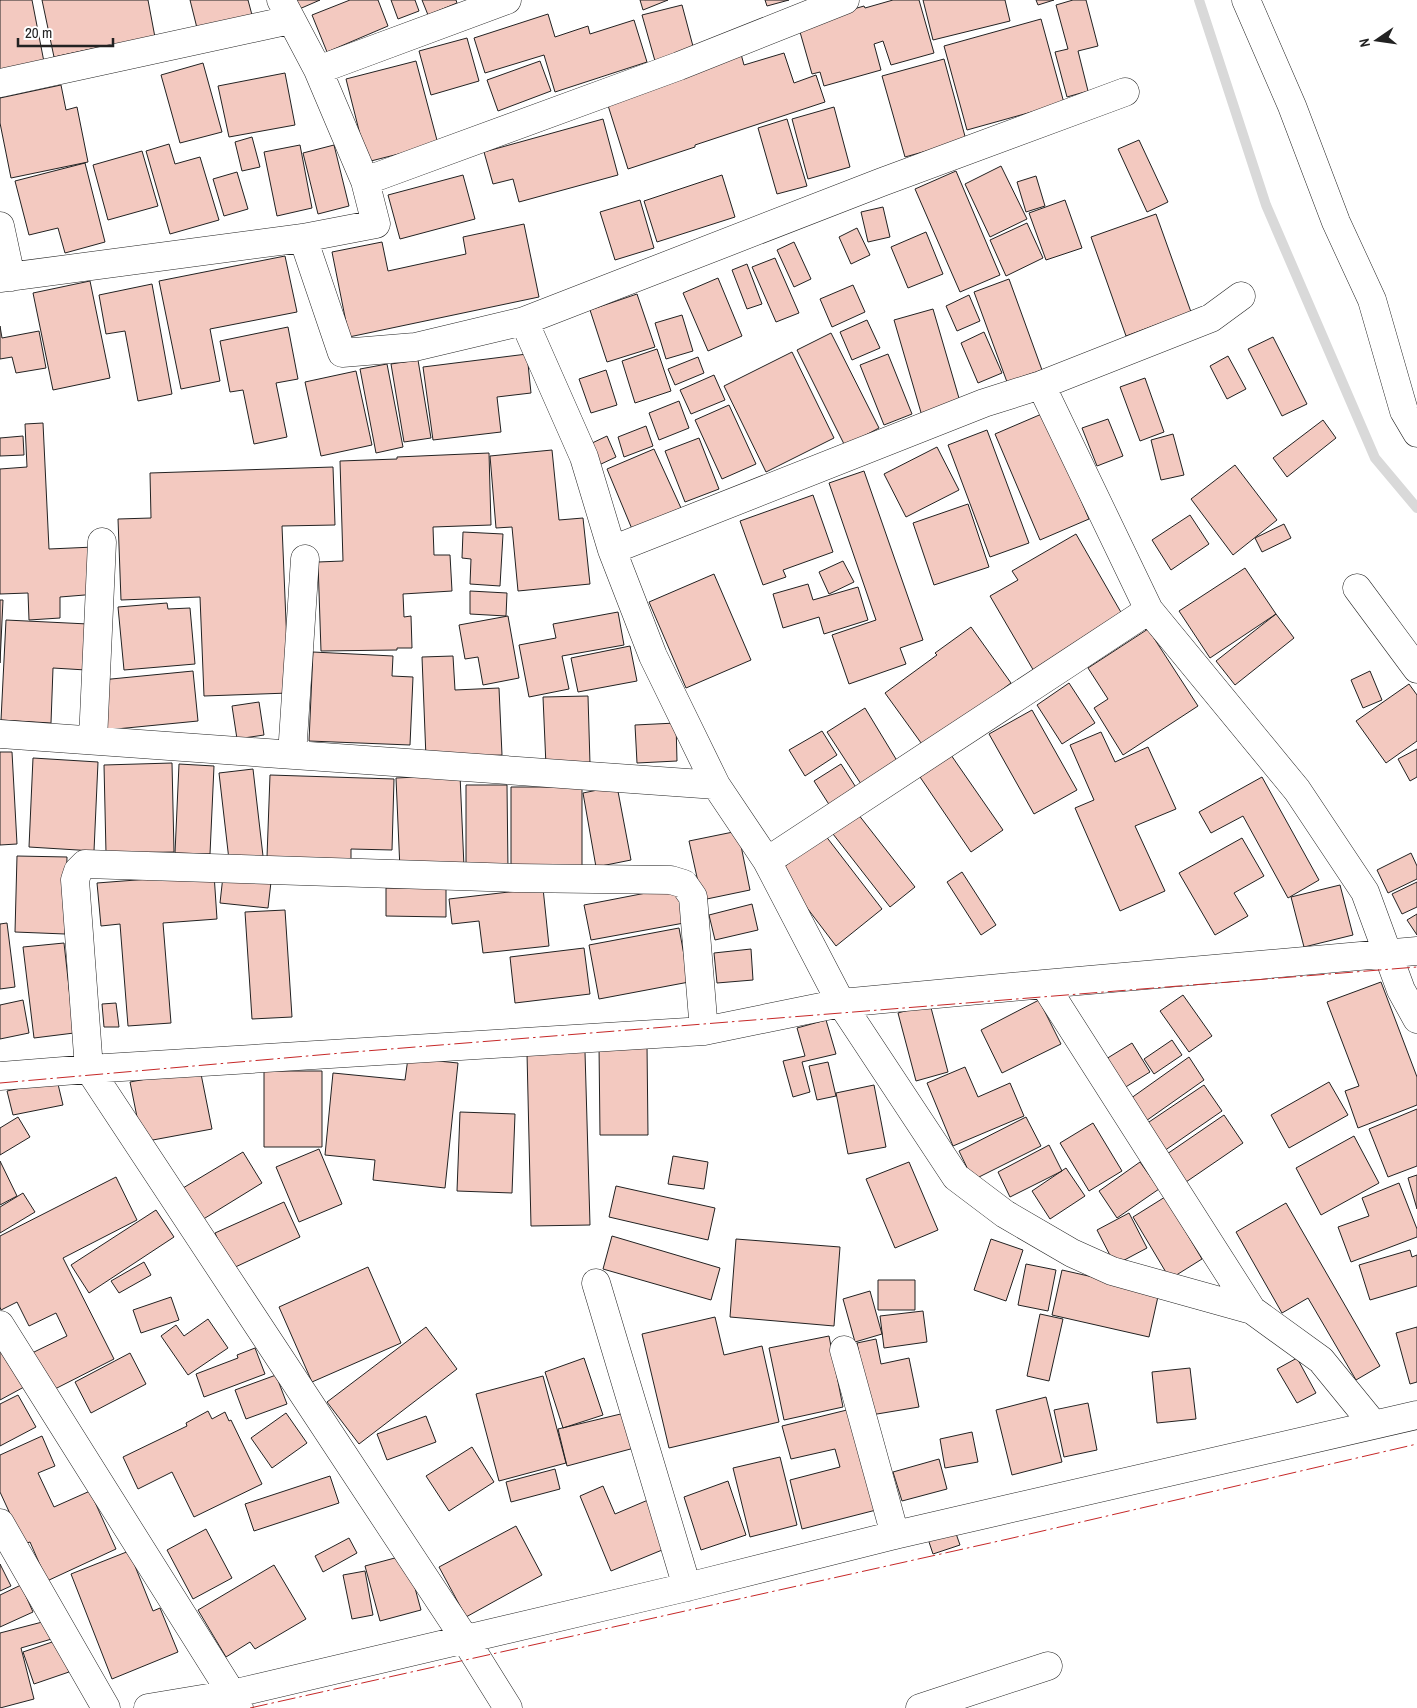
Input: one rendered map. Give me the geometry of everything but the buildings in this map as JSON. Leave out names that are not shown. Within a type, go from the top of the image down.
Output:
[{"type":"street","points":[[318,70],[507,0]]},
{"type":"street","points":[[365,181],[679,66],[845,0]]},
{"type":"street","points":[[1246,0],[1292,106],[1336,222],[1372,300],[1404,411],[1417,433]]},
{"type":"street","points":[[0,83],[285,10],[318,70],[365,181],[376,224],[303,238],[6,278],[0,226]]},
{"type":"street","points":[[303,238],[342,353],[415,348],[524,321],[882,182],[1125,92]]},
{"type":"street","points":[[612,550],[984,403],[1041,385],[1211,318],[1241,296]]},
{"type":"street","points":[[524,321],[584,458],[612,550],[653,656],[716,785],[767,861],[841,1003],[956,1178],[1005,1214],[1072,1253],[1112,1271],[1252,1310],[1321,1360],[1374,1425]]},
{"type":"street","points":[[1041,385],[1149,610],[1297,790],[1365,892],[1401,990],[1417,1019]]},
{"type":"street","points":[[93,740],[102,542]]},
{"type":"street","points":[[292,755],[304,559]]},
{"type":"street","points":[[1357,588],[1417,669]]},
{"type":"street","points":[[767,861],[1149,610]]},
{"type":"street","points":[[0,734],[716,785]]},
{"type":"street","points":[[508,1708],[465,1639],[90,1069],[75,880],[78,870],[85,864],[515,878],[671,880],[684,884],[692,897],[704,1031]]},
{"type":"street","points":[[0,1076],[704,1031],[841,1003],[1388,953],[1417,952]]},
{"type":"street","points":[[1044,984],[1252,1310]]},
{"type":"street","points":[[596,1282],[686,1587]]},
{"type":"street","points":[[0,1325],[236,1701]]},
{"type":"street","points":[[844,1350],[895,1535]]},
{"type":"street","points":[[148,1708],[236,1701],[465,1639],[895,1535],[1417,1415]]},
{"type":"street","points":[[0,1523],[106,1708]]},
{"type":"street","points":[[920,1708],[1048,1666]]},
{"type":"waterway","points":[[1199,0],[1266,205],[1375,458],[1417,508]]},
{"type":"power","points":[[0,1083],[353,1052],[1417,967]]},
{"type":"power","points":[[250,1708],[1008,1539],[1417,1444]]}]
